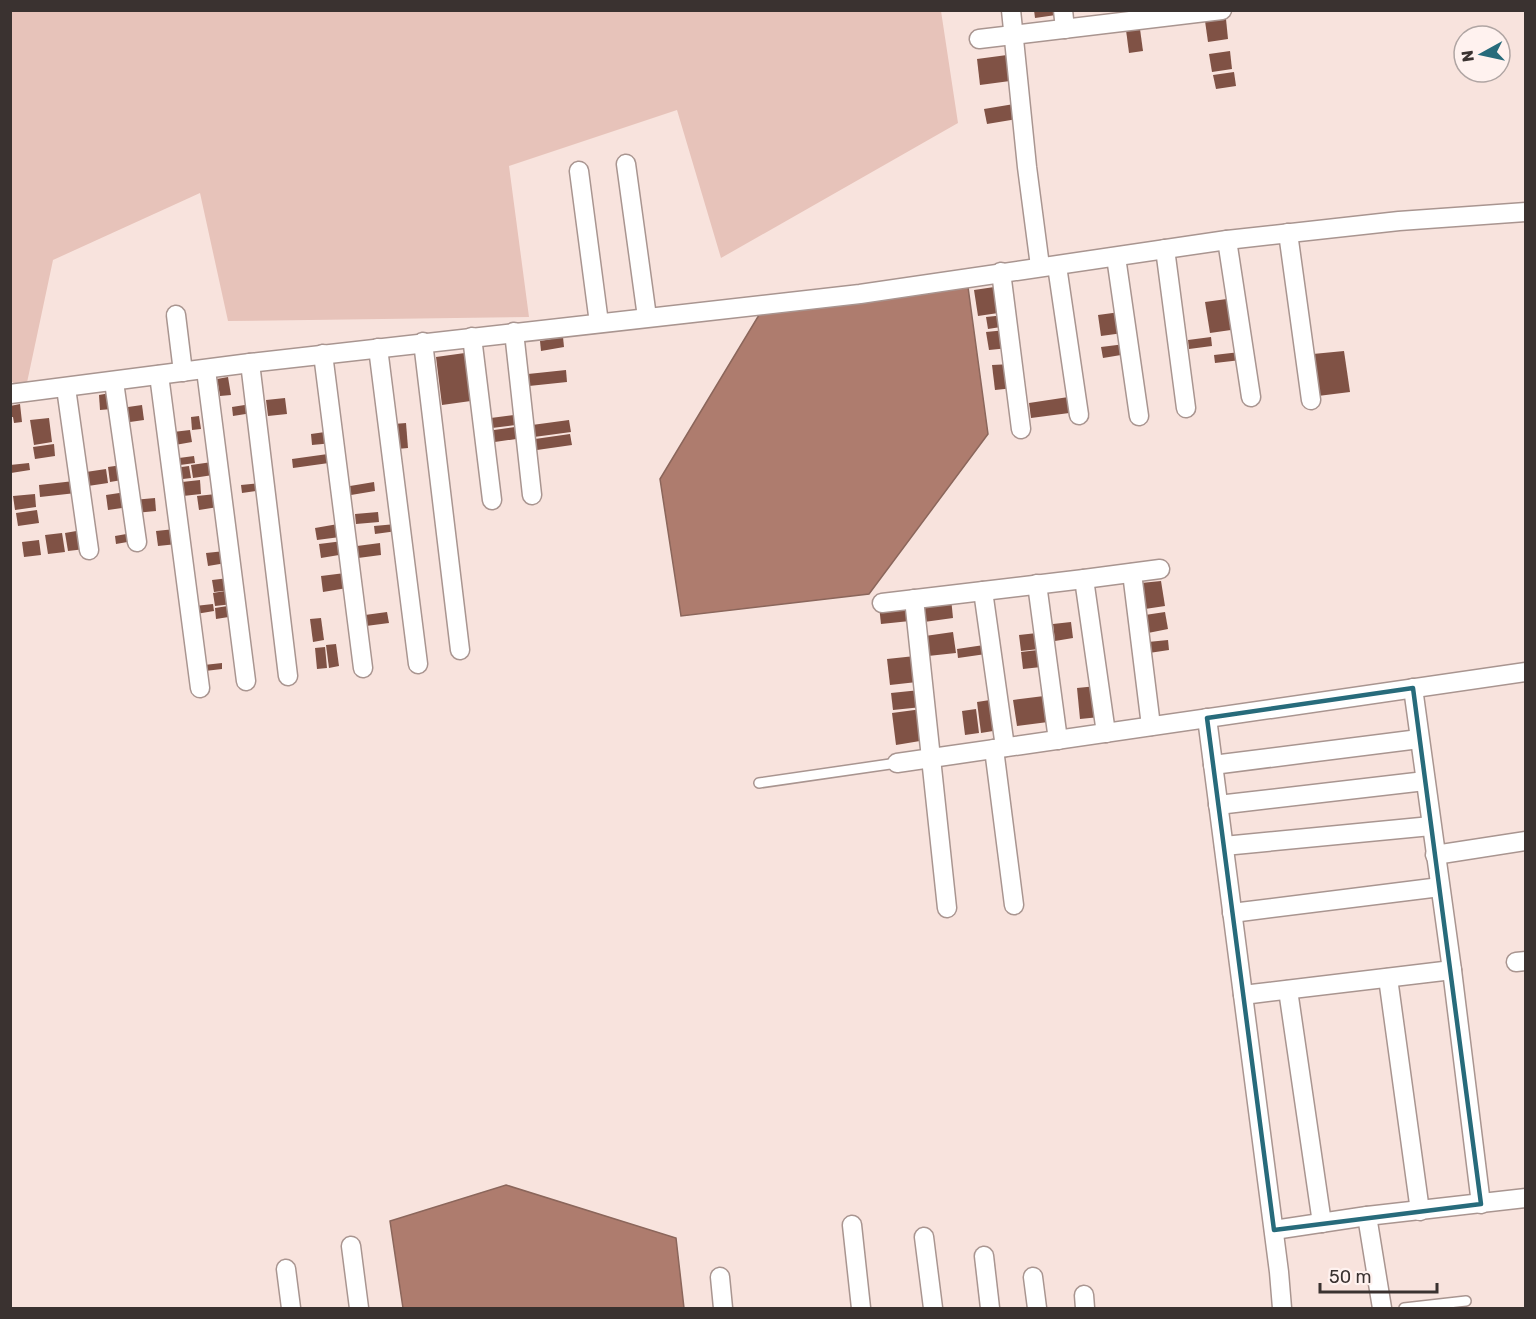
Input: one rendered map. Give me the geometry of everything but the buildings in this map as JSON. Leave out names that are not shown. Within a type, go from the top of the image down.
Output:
[{"type":"street","points":[[1011,10],[1027,167],[1079,416]]},
{"type":"street","points":[[1063,10],[1065,29]]},
{"type":"street","points":[[979,39],[1222,10]]},
{"type":"street","points":[[626,164],[647,316]]},
{"type":"street","points":[[579,171],[599,323]]},
{"type":"street","points":[[10,394],[423,342],[860,294],[1227,240],[1399,221],[1526,212]]},
{"type":"street","points":[[1288,233],[1311,400]]},
{"type":"street","points":[[1227,240],[1251,397]]},
{"type":"street","points":[[1165,249],[1186,408]]},
{"type":"street","points":[[1116,256],[1139,416]]},
{"type":"street","points":[[1001,272],[1021,429]]},
{"type":"street","points":[[176,315],[183,372]]},
{"type":"street","points":[[514,332],[532,495]]},
{"type":"street","points":[[472,337],[492,500]]},
{"type":"street","points":[[423,342],[460,650]]},
{"type":"street","points":[[378,348],[418,664]]},
{"type":"street","points":[[323,354],[363,668]]},
{"type":"street","points":[[250,363],[288,676]]},
{"type":"street","points":[[206,370],[246,681]]},
{"type":"street","points":[[159,375],[200,688]]},
{"type":"street","points":[[114,381],[137,542]]},
{"type":"street","points":[[66,388],[89,550]]},
{"type":"street","points":[[882,603],[1160,569]]},
{"type":"street","points":[[1132,573],[1151,726]]},
{"type":"street","points":[[1084,579],[1106,733]]},
{"type":"street","points":[[1037,584],[1058,740]]},
{"type":"street","points":[[983,591],[1014,905]]},
{"type":"street","points":[[914,599],[947,908]]},
{"type":"street","points":[[897,763],[1526,672]]},
{"type":"street","points":[[1413,688],[1452,970],[1481,1204]]},
{"type":"street","points":[[1207,718],[1274,1230],[1282,1308]]},
{"type":"street","points":[[1213,765],[1419,739]]},
{"type":"street","points":[[1218,805],[1425,781]]},
{"type":"street","points":[[1224,846],[1431,826]]},
{"type":"street","points":[[1435,855],[1526,842]]},
{"type":"street","points":[[1232,913],[1440,886]]},
{"type":"street","points":[[1243,995],[1452,970]]},
{"type":"street","points":[[1389,978],[1420,1211]]},
{"type":"street","points":[[1288,990],[1322,1223]]},
{"type":"street","points":[[1274,1230],[1367,1216],[1526,1198]]},
{"type":"street","points":[[1367,1216],[1382,1308]]},
{"type":"street","points":[[852,1225],[861,1308]]},
{"type":"street","points":[[924,1237],[933,1308]]},
{"type":"street","points":[[351,1246],[358,1308]]},
{"type":"street","points":[[984,1256],[990,1308]]},
{"type":"street","points":[[286,1269],[291,1308]]},
{"type":"street","points":[[720,1277],[723,1308]]},
{"type":"street","points":[[1033,1277],[1037,1308]]},
{"type":"lane","points":[[759,783],[897,763]]},
{"type":"lane","points":[[1404,1308],[1466,1301]]},
{"type":"highlighted area","points":[[1413,688],[1481,1204],[1274,1230],[1207,718]]},
{"type":"shaded area","points":[[10,11],[941,11],[958,123],[721,258],[677,110],[509,166],[529,317],[228,321],[200,193],[53,260],[25,392],[10,380]]},
{"type":"shaded area","points":[[968,287],[988,434],[869,594],[681,616],[660,479],[759,315]]},
{"type":"shaded area","points":[[506,1185],[676,1238],[684,1308],[403,1308],[390,1221]]}]
